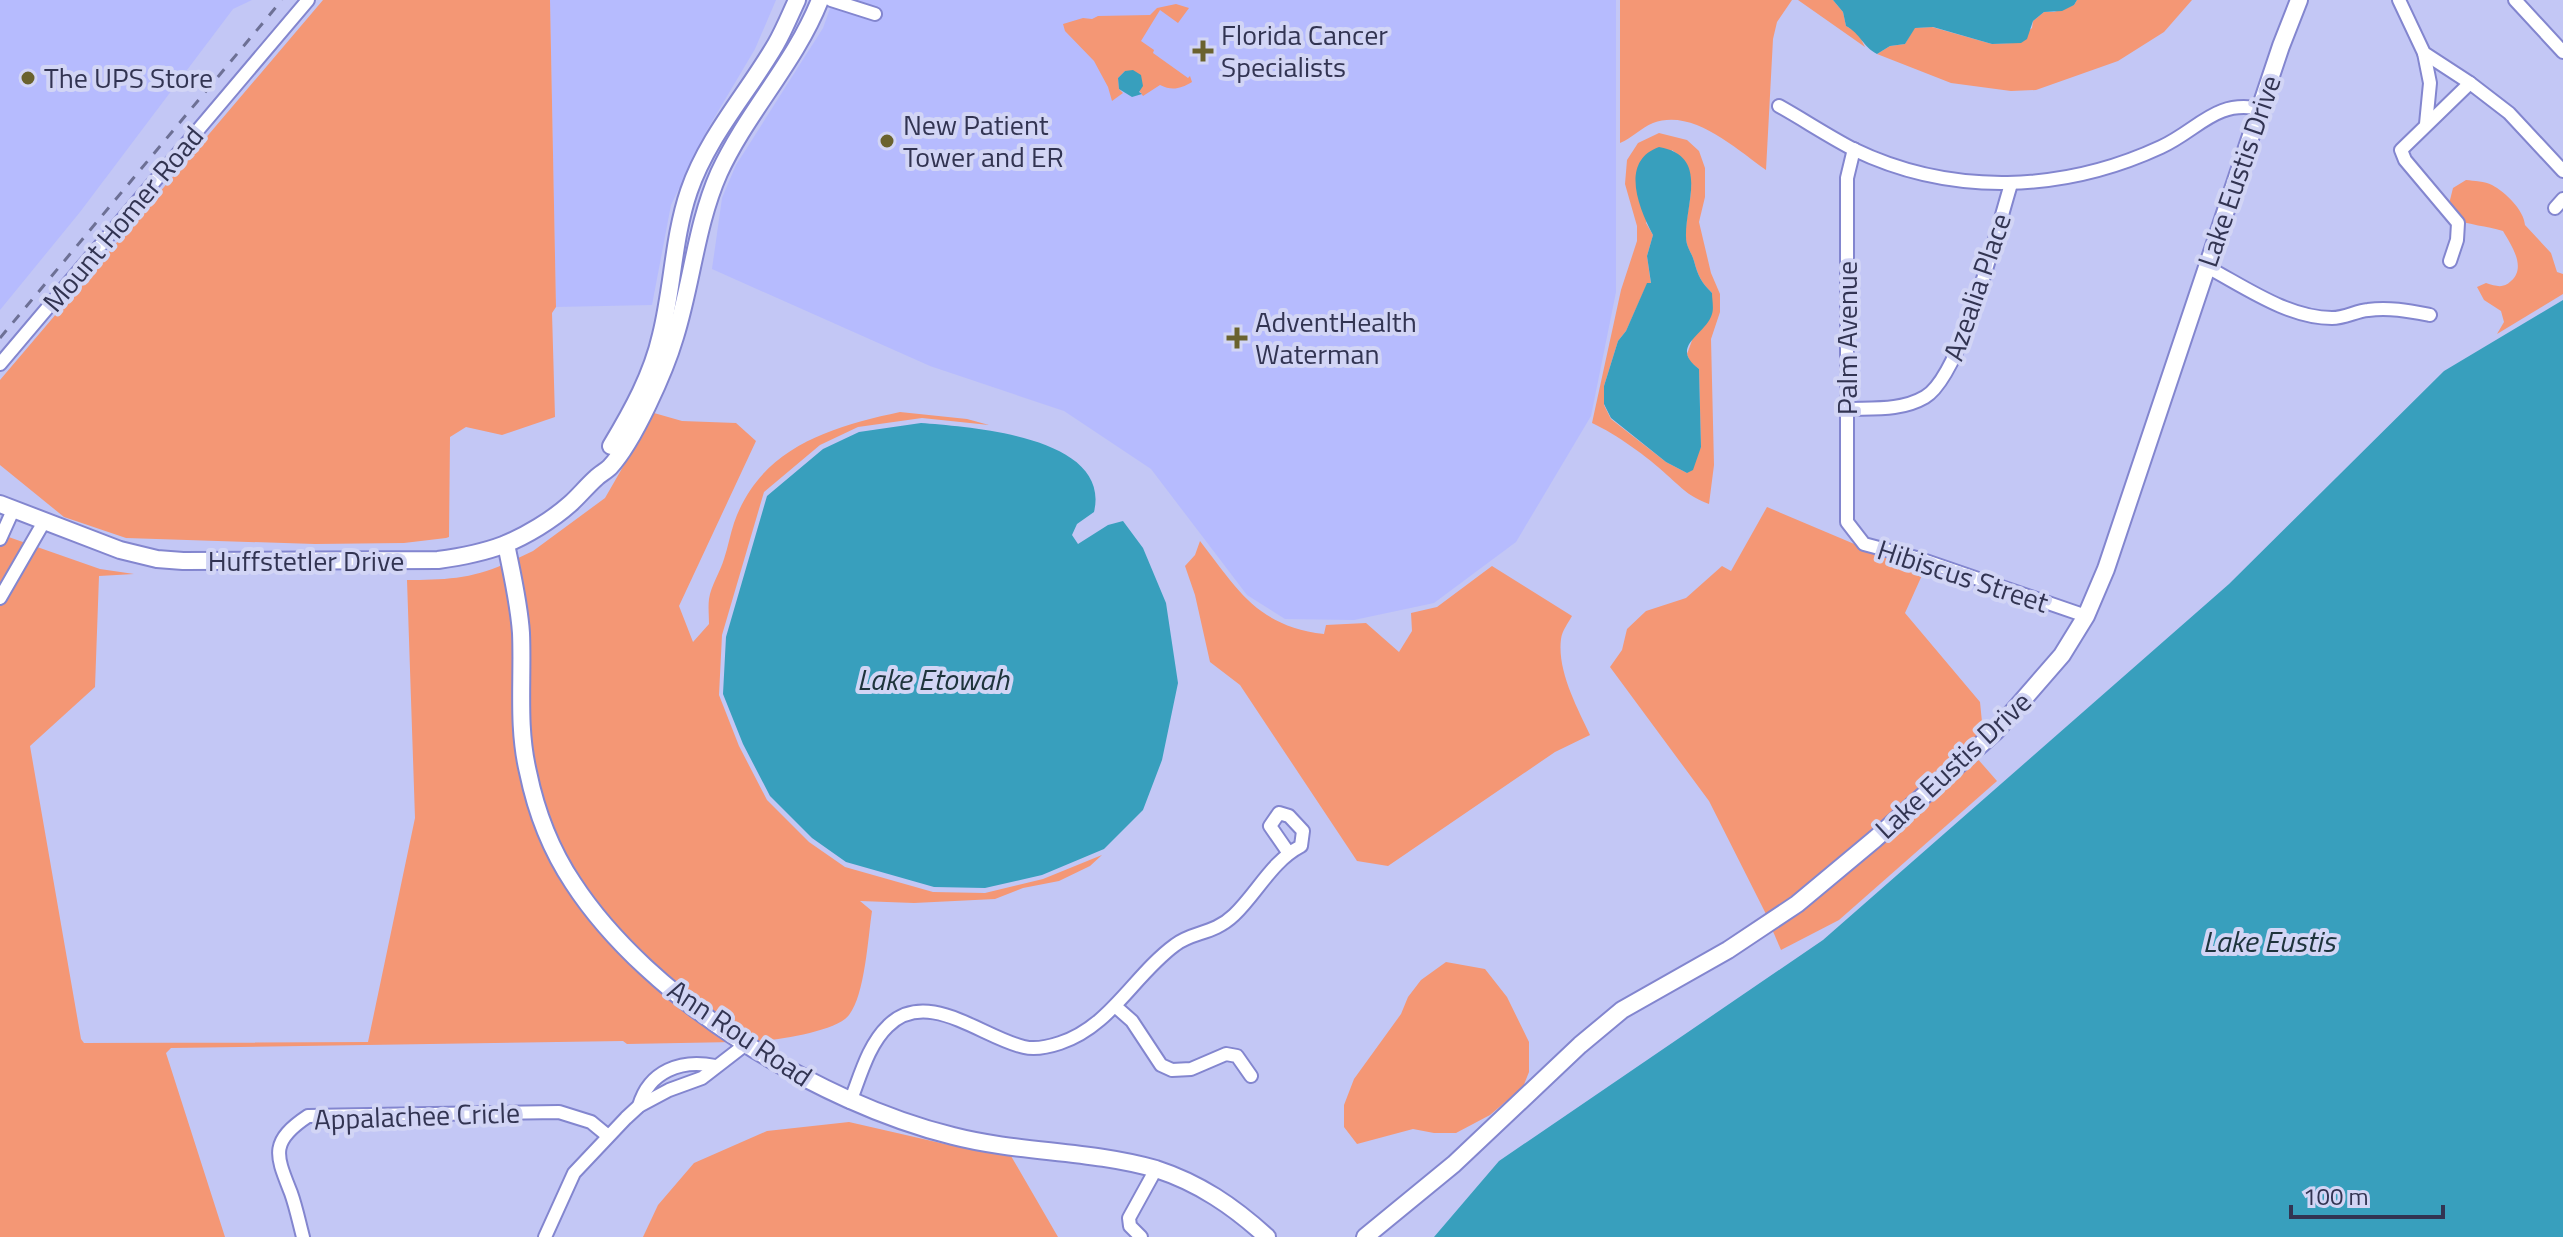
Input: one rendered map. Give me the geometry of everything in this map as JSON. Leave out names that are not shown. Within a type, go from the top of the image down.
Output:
[{"type":"street","name":"Mount Homer Road","points":[[0,364],[308,0]]},
{"type":"street","name":"Huffstetler Drive","points":[[597,476],[642,391],[654,361],[662,334],[678,235],[694,179],[726,119],[776,43],[797,0]]},
{"type":"street","name":"Huffstetler Drive","points":[[7,506],[120,550],[183,561],[438,560],[472,555],[506,544],[570,505],[597,476],[610,467],[633,432],[665,366],[675,337],[700,228],[719,172],[738,136],[787,64],[820,0]]},
{"type":"street","points":[[831,0],[875,14]]},
{"type":"street","name":"Lake Eustis Drive","points":[[1365,1237],[1465,1155],[1580,1045],[1622,1010],[1769,924],[1875,839],[1996,731],[2062,655],[2086,616],[2106,569],[2299,0]]},
{"type":"street","points":[[2399,0],[2424,53],[2430,83],[2426,124]]},
{"type":"street","points":[[2515,0],[2563,52]]},
{"type":"street","points":[[2424,53],[2470,83],[2519,122],[2563,171]]},
{"type":"street","points":[[2450,261],[2457,240],[2458,223],[2401,153],[2403,146],[2470,83]]},
{"type":"street","points":[[1779,106],[1854,149],[1918,172],[2011,184],[2051,181],[2106,169],[2166,145],[2219,111],[2244,105],[2260,109]]},
{"type":"street","name":"Palm Avenue","points":[[1849,527],[1847,178],[1854,149]]},
{"type":"street","name":"Azealia Place","points":[[1847,409],[1882,408],[1916,401],[1936,388],[1947,375],[1970,317],[2011,184]]},
{"type":"street","points":[[2207,267],[2279,305],[2317,317],[2343,317],[2383,308],[2430,315]]},
{"type":"street","points":[[0,539],[7,506]]},
{"type":"street","points":[[0,598],[45,520]]},
{"type":"street","name":"Hibiscus Street","points":[[1849,527],[1856,538],[1874,548],[1920,559],[2086,616]]},
{"type":"street","name":"Ann Rou Road","points":[[506,544],[519,609],[522,736],[527,771],[551,844],[571,881],[618,940],[687,1001],[746,1044],[850,1102],[891,1118],[973,1141],[1140,1164],[1156,1169],[1180,1177],[1225,1201],[1267,1237]]},
{"type":"street","points":[[850,1102],[872,1048],[889,1025],[902,1016],[920,1010],[952,1017],[1003,1041],[1026,1048],[1041,1048],[1079,1036],[1115,1006],[1178,942],[1217,929],[1235,914],[1288,852]]},
{"type":"street","points":[[1115,1006],[1132,1021],[1161,1065],[1172,1070],[1191,1069],[1226,1054],[1237,1056],[1251,1076]]},
{"type":"street","points":[[545,1237],[574,1173],[639,1106],[666,1091],[702,1078],[746,1044]]},
{"type":"street","points":[[639,1106],[656,1077],[664,1071],[680,1064],[715,1066]]},
{"type":"street","points":[[656,1077],[666,1091]]},
{"type":"street","name":"Appalachee Cricle","points":[[303,1237],[278,1158],[281,1141],[293,1125],[308,1116],[342,1113],[559,1112],[591,1122],[608,1136]]},
{"type":"street","points":[[1141,1237],[1130,1226],[1129,1218],[1156,1169]]},
{"type":"shaded area","points":[[0,0],[252,0],[233,9],[80,212],[0,310]]},
{"type":"shaded area","points":[[323,0],[550,0],[555,417],[502,435],[466,427],[450,437],[449,537],[446,538],[404,543],[315,544],[126,538],[64,517],[0,465],[0,380]]},
{"type":"shaded area","points":[[550,0],[776,0],[755,49],[707,130],[671,205],[652,305],[556,307]]},
{"type":"shaded area","name":"AdventHealth Waterman","points":[[833,0],[1616,0],[1616,292],[1591,416],[1516,542],[1434,603],[1354,620],[1285,619],[1247,595],[1151,469],[1064,411],[930,366],[712,269],[722,198],[736,165],[823,28]]},
{"type":"shaded area","points":[[1620,0],[1792,0],[1777,22],[1773,39],[1766,170],[1713,133],[1683,121],[1653,123],[1620,143]]},
{"type":"shaded area","points":[[1798,0],[1833,0],[1843,12],[1846,26],[1858,33],[1865,47]]},
{"type":"shaded area","points":[[2077,0],[2192,0],[2164,32],[2118,61],[2036,90],[2011,91],[1951,83],[1877,54],[1890,46],[1905,44],[1914,28],[1932,27],[1992,44],[2013,43],[2032,28],[2033,21],[2044,12],[2074,5]]},
{"type":"shaded area","points":[[1176,4],[1189,8],[1178,23],[1160,10],[1141,41],[1188,78],[1190,76],[1192,82],[1176,88],[1160,85],[1143,96],[1125,71],[1118,78],[1119,89],[1123,93],[1112,101],[1094,61],[1065,31],[1063,24],[1098,16],[1150,15],[1157,8]]},
{"type":"shaded area","points":[[1659,133],[1687,140],[1699,151],[1705,168],[1705,197],[1699,222],[1711,273],[1720,294],[1720,312],[1711,339],[1714,465],[1709,504],[1686,492],[1631,446],[1592,423],[1621,290],[1637,241],[1637,226],[1625,184],[1627,160],[1638,143]],"holes":[[[1672,150],[1682,159],[1691,179],[1686,241],[1700,278],[1712,293],[1701,330],[1694,335],[1687,354],[1690,362],[1699,369],[1701,447],[1687,473],[1666,462],[1611,419],[1604,405],[1604,386],[1618,341],[1626,331],[1647,284],[1651,284],[1647,256],[1653,235],[1646,223]]]},
{"type":"shaded area","points":[[2466,180],[2489,184],[2508,197],[2518,208],[2525,225],[2551,253],[2557,272],[2563,274],[2563,294],[2497,334],[2504,322],[2501,311],[2484,300],[2477,287],[2486,283],[2499,286],[2508,284],[2516,275],[2518,263],[2503,231],[2453,219],[2449,204],[2453,188]]},
{"type":"shaded area","points":[[900,412],[967,419],[989,425],[922,418],[858,427],[820,445],[764,492],[722,635],[719,695],[739,746],[767,800],[809,842],[845,867],[933,892],[985,893],[1043,879],[1102,855],[1090,866],[1059,881],[1023,888],[995,899],[914,903],[860,901],[872,911],[859,994],[849,1015],[819,1030],[754,1042],[647,959],[616,928],[566,859],[547,818],[531,764],[514,560],[533,551],[605,498],[654,413],[682,421],[736,423],[756,441],[679,606],[693,642],[709,624],[710,594],[734,523],[746,497],[761,476],[800,445],[848,425]]},
{"type":"shaded area","points":[[1767,507],[1923,573],[1905,613],[1980,702],[1982,722],[1975,742],[1872,835],[1768,918],[1709,801],[1610,667],[1622,650],[1627,629],[1646,611],[1686,598],[1722,566],[1731,571]]},
{"type":"shaded area","points":[[0,534],[100,569],[134,574],[99,576],[95,687],[30,746],[84,1043],[368,1042],[415,818],[407,580],[469,576],[504,564],[513,610],[516,737],[567,885],[734,1042],[171,1048],[166,1053],[225,1237],[0,1237]]},
{"type":"shaded area","points":[[1200,541],[1238,590],[1265,614],[1301,630],[1324,634],[1326,625],[1366,623],[1399,652],[1412,631],[1411,613],[1437,607],[1492,566],[1572,616],[1562,636],[1562,664],[1590,735],[1555,752],[1388,866],[1357,861],[1240,685],[1210,662],[1185,566],[1195,555]]},
{"type":"shaded area","points":[[1976,757],[1997,781],[1839,920],[1781,950],[1772,929]]},
{"type":"shaded area","points":[[1446,962],[1485,969],[1507,997],[1529,1042],[1529,1072],[1523,1087],[1490,1115],[1456,1133],[1413,1129],[1357,1144],[1344,1127],[1344,1105],[1354,1079],[1401,1014],[1408,997],[1421,980]]},
{"type":"shaded area","points":[[849,1122],[1011,1156],[1058,1237],[643,1237],[658,1205],[694,1163],[767,1131]]},
{"type":"water","points":[[1833,0],[2077,0],[2062,11],[2044,12],[2033,21],[2027,39],[2021,43],[1992,44],[1933,27],[1915,28],[1905,44],[1890,46],[1877,54],[1846,26],[1843,12]]},
{"type":"water","points":[[1133,70],[1141,75],[1143,86],[1139,92],[1142,94],[1132,97],[1119,89],[1118,78],[1125,71]]},
{"type":"water","points":[[1659,147],[1675,152],[1685,160],[1690,170],[1686,241],[1699,275],[1712,293],[1712,314],[1688,347],[1687,354],[1699,369],[1701,447],[1693,470],[1687,473],[1666,462],[1611,418],[1604,404],[1604,386],[1618,341],[1626,331],[1647,283],[1651,283],[1647,256],[1653,235],[1638,199],[1636,174],[1647,154]]},
{"type":"water","name":"Lake Eustis","points":[[2563,300],[2563,1237],[1434,1237],[1499,1161],[1823,940],[2229,584],[2444,371]]},
{"type":"water","name":"Lake Etowah","points":[[921,423],[971,428],[1033,440],[1060,451],[1081,467],[1094,487],[1094,512],[1077,524],[1072,535],[1078,544],[1108,525],[1123,521],[1143,548],[1166,603],[1178,683],[1162,760],[1143,810],[1104,849],[1042,875],[985,888],[934,887],[846,862],[812,838],[770,796],[743,744],[723,694],[726,637],[767,496],[823,449],[859,432]]},
{"type":"railway","points":[[0,338],[282,0]]},
{"type":"place","name":"Florida Cancer Specialists","points":[[1203,51]]},
{"type":"place","name":"The UPS Store","points":[[28,78]]},
{"type":"place","name":"New Patient Tower and ER","points":[[887,141]]},
{"type":"place","name":"AdventHealth Waterman","points":[[1237,338]]}]
